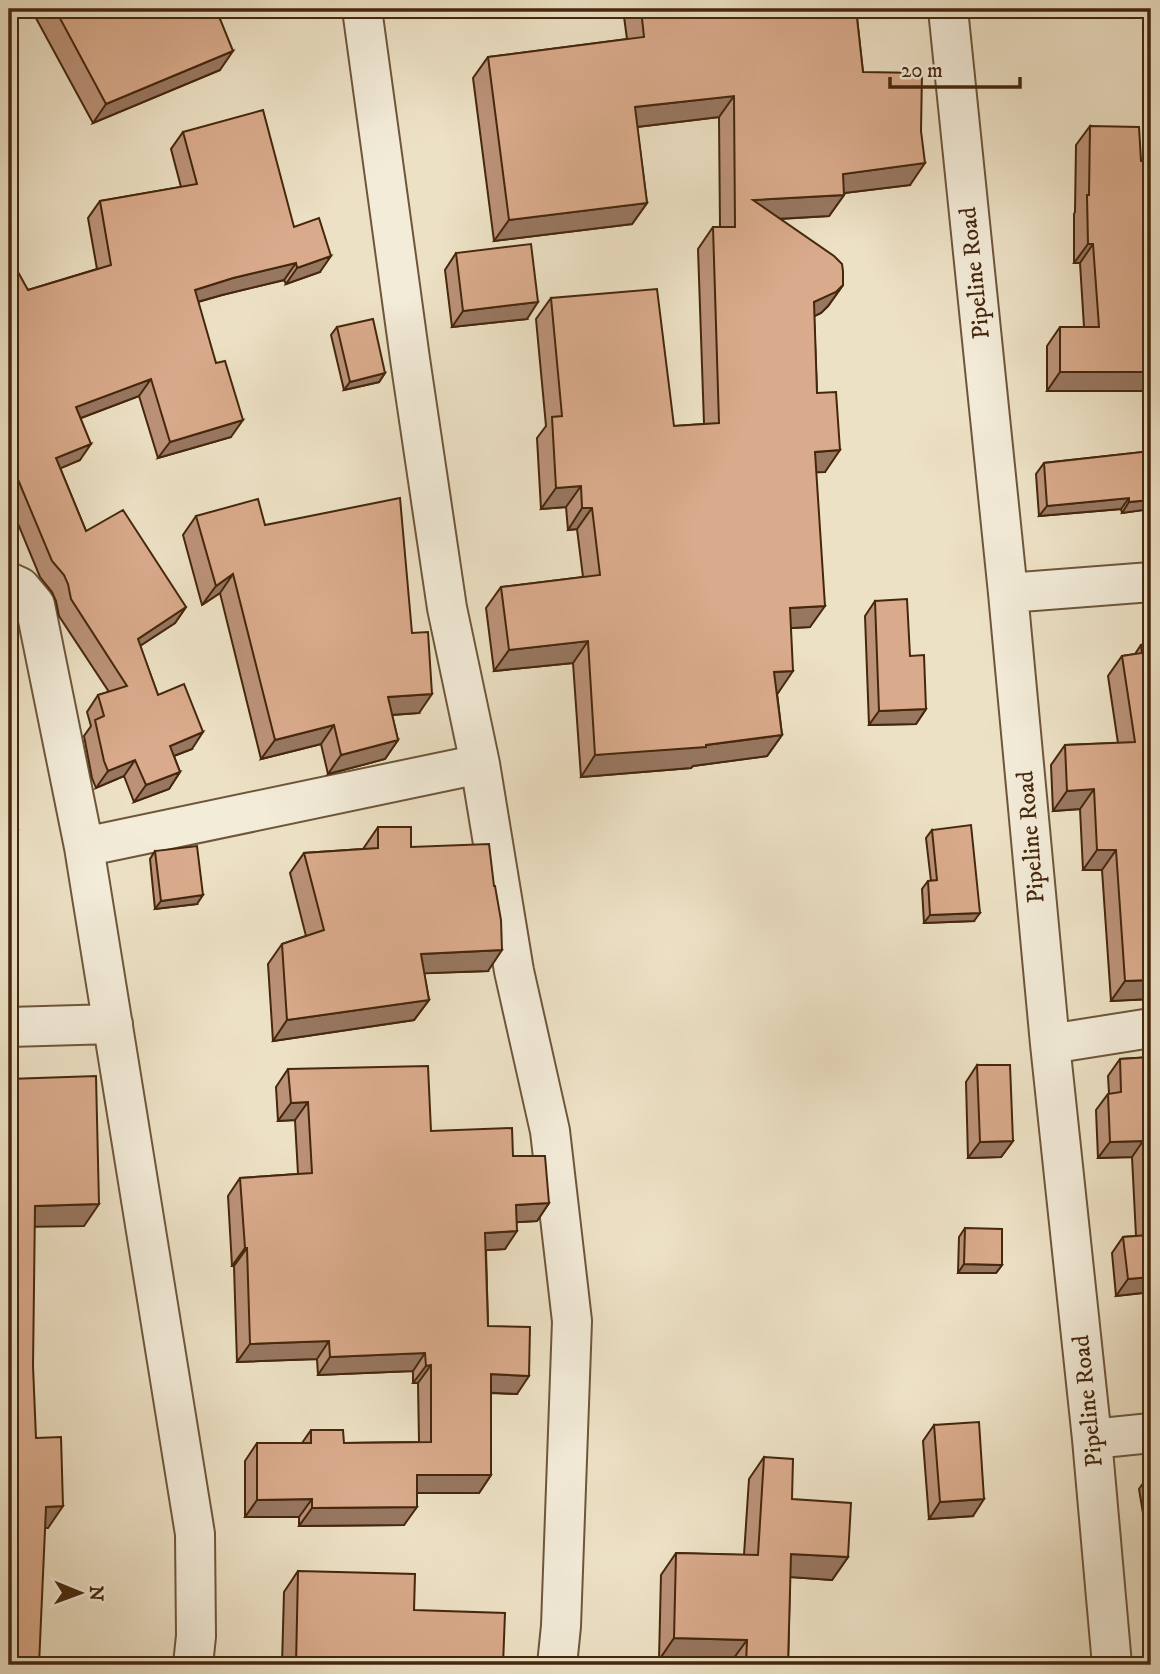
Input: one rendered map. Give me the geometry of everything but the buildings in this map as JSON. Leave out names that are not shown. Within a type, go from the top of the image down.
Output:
[{"type":"street","points":[[362,9],[447,608],[480,764],[514,971],[550,1131],[572,1321],[561,1626],[557,1665]]},
{"type":"street","name":"Pipeline Road","points":[[948,9],[1050,1044],[1092,1439],[1112,1665]]},
{"type":"street","points":[[9,582],[20,587],[35,605],[84,847],[195,1534],[196,1636],[193,1665]]},
{"type":"street","points":[[1007,593],[1151,582]]},
{"type":"street","points":[[84,847],[480,764]]},
{"type":"street","points":[[9,1027],[113,1024]]},
{"type":"street","points":[[1050,1044],[1151,1028]]},
{"type":"street","points":[[1092,1439],[1151,1433]]}]
